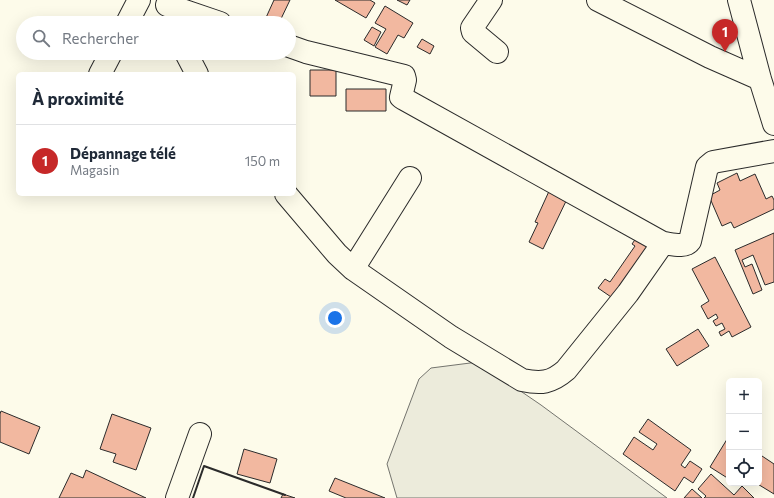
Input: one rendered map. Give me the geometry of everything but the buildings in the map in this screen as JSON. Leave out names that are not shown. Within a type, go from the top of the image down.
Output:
[{"type":"street","points":[[131,16],[139,0]]},
{"type":"street","points":[[491,0],[472,28],[472,32],[497,52]]},
{"type":"street","points":[[598,0],[710,57],[760,79]]},
{"type":"street","points":[[739,0],[760,79],[773,115]]},
{"type":"street","points":[[170,16],[167,5],[199,16]]},
{"type":"street","points":[[296,48],[404,76],[405,80],[402,97],[404,99],[663,243],[684,245],[688,244],[690,241],[707,167],[713,162],[774,151]]},
{"type":"street","points":[[101,72],[107,60]]},
{"type":"street","points":[[190,60],[196,72]]},
{"type":"street","points":[[353,269],[410,178]]},
{"type":"street","points":[[288,196],[337,254],[353,269],[451,337],[522,380],[533,382],[550,381],[566,370],[628,293],[663,243]]},
{"type":"street","points":[[177,498],[200,434]]},
{"type":"shaded area","points":[[478,362],[541,405],[667,498],[397,498],[387,464],[419,379],[431,368]]},
{"type":"wall","points":[[193,498],[204,466],[285,495]]},
{"type":"place","name":"Dépannage télé","points":[[725,52]]}]
